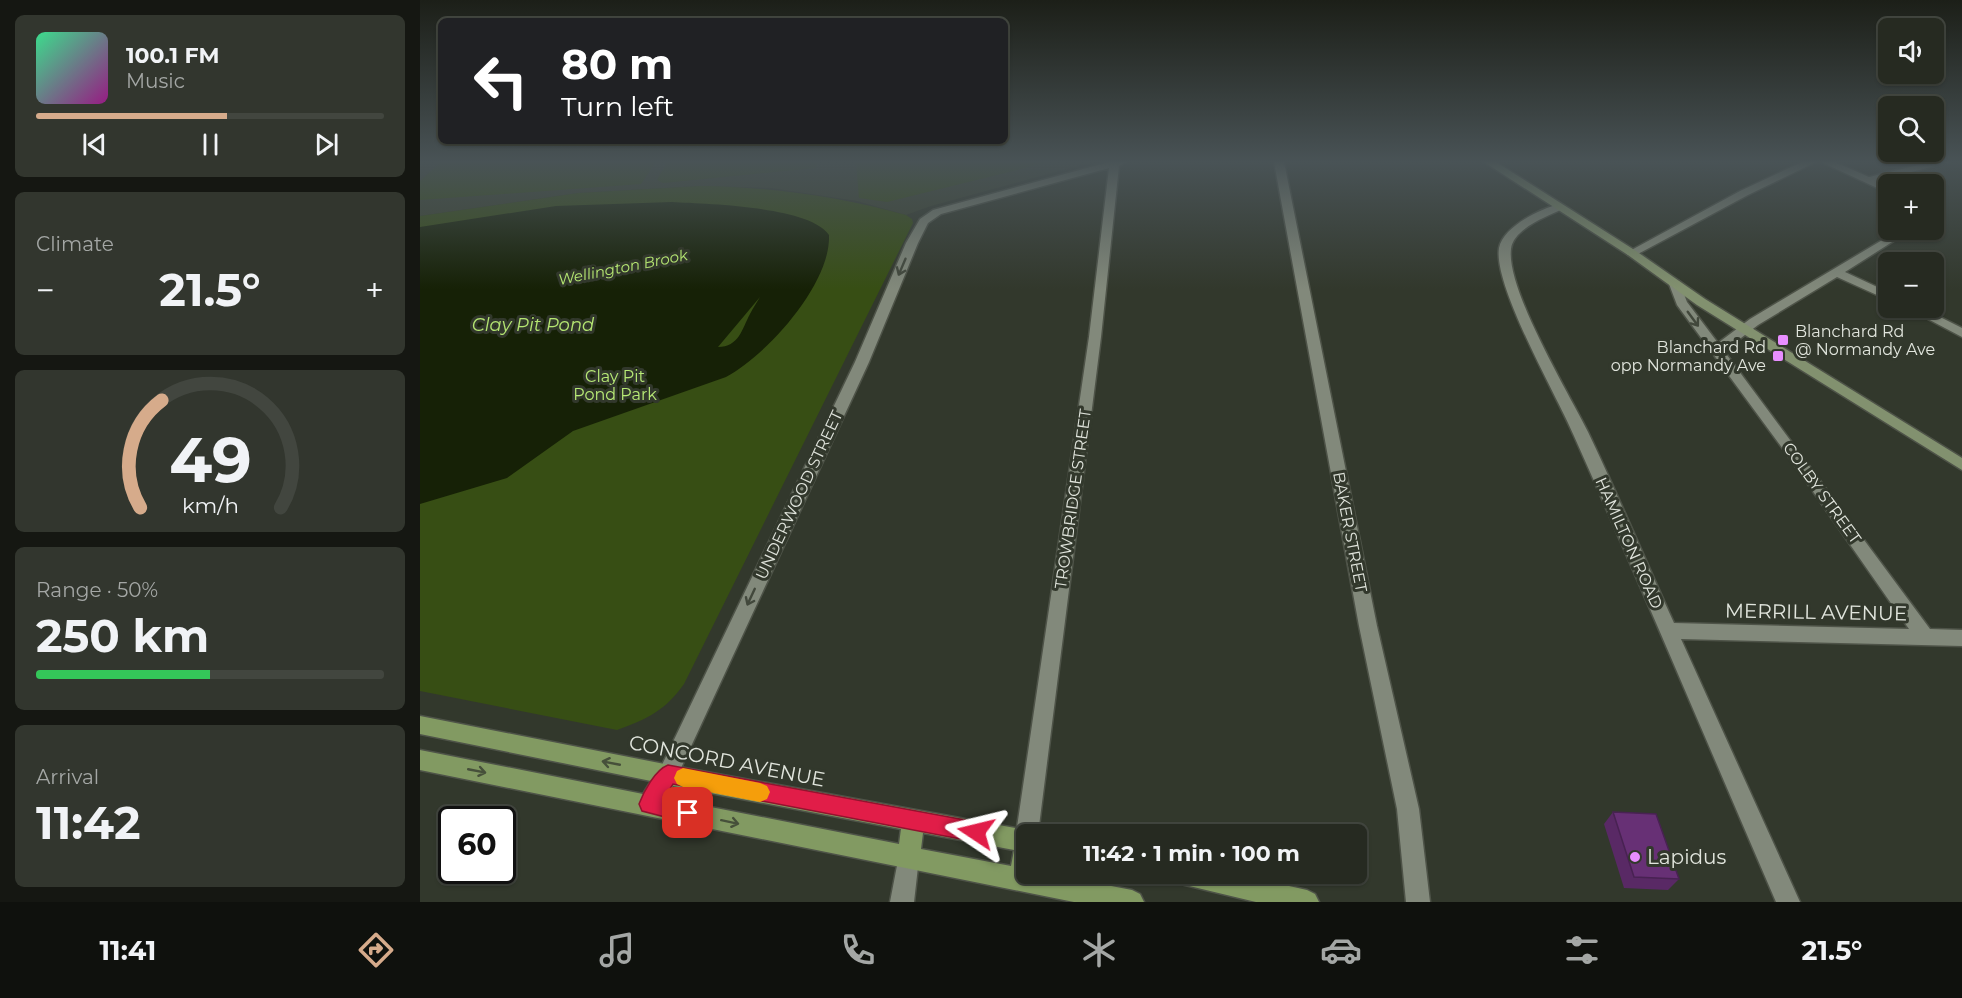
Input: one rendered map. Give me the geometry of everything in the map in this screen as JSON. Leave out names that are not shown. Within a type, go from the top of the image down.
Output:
[{"type":"main road","points":[[1554,204],[1632,253],[1675,284],[1962,465]]},
{"type":"main road","name":"CONCORD AVENUE","points":[[420,725],[913,822],[1016,838]]},
{"type":"main road","points":[[420,760],[649,804],[908,858],[1016,877]]},
{"type":"main road","points":[[649,804],[668,774]]},
{"type":"main road","points":[[908,858],[913,822]]},
{"type":"main road","points":[[1049,884],[1132,902]]},
{"type":"main road","points":[[1215,884],[1249,895],[1307,902]]},
{"type":"street","name":"UNDERWOOD STREET","points":[[668,774],[862,362],[912,243],[929,215],[969,204]]},
{"type":"street","name":"TROWBRIDGE STREET","points":[[1028,824],[1112,204]]},
{"type":"street","name":"BAKER STREET","points":[[1288,204],[1368,626],[1407,809],[1418,902]]},
{"type":"street","points":[[1632,253],[1723,204]]},
{"type":"street","name":"HAMILTON ROAD","points":[[1559,207],[1533,218],[1514,232],[1504,247],[1505,265],[1514,296],[1581,434],[1788,902]]},
{"type":"street","points":[[1718,350],[1745,328],[1889,240]]},
{"type":"street","points":[[1835,272],[1878,291]]},
{"type":"street","name":"COLBY STREET","points":[[1675,284],[1681,302],[1925,637]]},
{"type":"street","points":[[1933,318],[1962,333]]},
{"type":"street","name":"MERRILL AVENUE","points":[[1668,631],[1962,638]]},
{"type":"street","points":[[902,902],[908,858]]},
{"type":"shaded area","points":[[420,204],[502,204],[420,216]]},
{"type":"shaded area","points":[[868,204],[938,204],[906,215]]},
{"type":"green space","name":"Clay Pit Pond Park","points":[[502,204],[860,204],[906,215],[912,219],[913,223],[684,684],[662,708],[637,722],[617,730],[420,691],[420,216]]},
{"type":"water","name":"Clay Pit Pond","points":[[703,204],[780,212],[818,225],[829,235],[827,254],[820,275],[808,296],[777,335],[742,367],[726,377],[573,431],[507,478],[420,504],[420,227],[556,206]],"holes":[[[760,297],[735,341],[718,347]]]},
{"type":"building","points":[[1613,812],[1656,814],[1679,879],[1634,877]]},
{"type":"slow traffic","points":[[683,778],[760,792]]},
{"type":"place","name":"Blanchard Rd @ Normandy Ave","points":[[1783,340]]},
{"type":"place","name":"Blanchard Rd opp Normandy Ave","points":[[1778,356]]},
{"type":"place","name":"Lapidus","points":[[1635,857]]},
{"type":"route","points":[[688,813],[649,804],[668,774],[976,832]]},
{"type":"water label","name":"Wellington Brook","points":[[623,267]]}]
